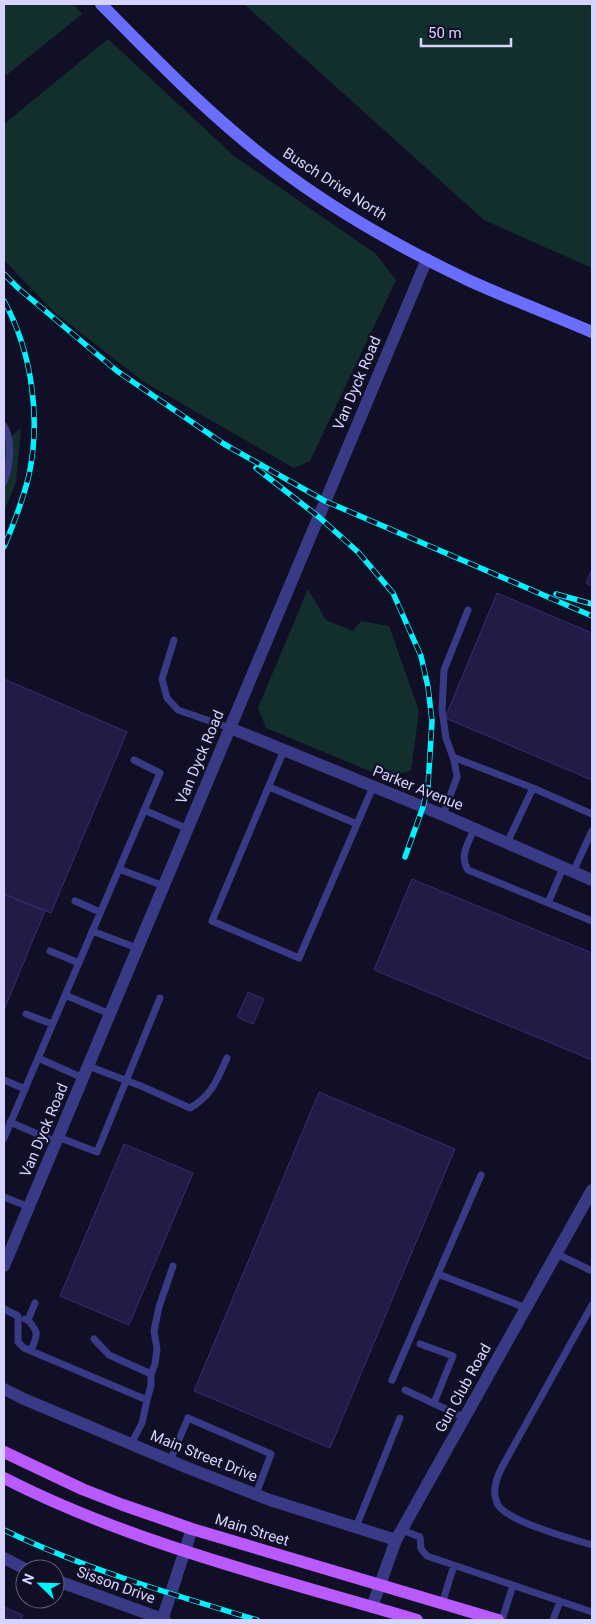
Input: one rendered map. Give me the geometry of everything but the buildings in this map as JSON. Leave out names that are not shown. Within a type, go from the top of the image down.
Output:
[{"type":"main road","name":"Main Street","points":[[4,1452],[82,1489],[192,1529],[498,1620]]},
{"type":"main road","points":[[4,1478],[50,1501],[124,1531],[184,1551],[417,1620]]},
{"type":"street","name":"Busch Drive North","points":[[101,4],[173,78],[252,148],[344,213],[426,259],[472,281],[592,332]]},
{"type":"street","name":"Van Dyck Road","points":[[4,1263],[86,1072],[426,259]]},
{"type":"street","name":"Parker Avenue","points":[[230,728],[592,880]]},
{"type":"street","name":"Gun Club Road","points":[[372,1607],[399,1535],[592,1190]]},
{"type":"street","name":"Main Street Drive","points":[[4,1389],[131,1444],[256,1494],[356,1527],[399,1535]]},
{"type":"street","points":[[163,1620],[192,1529]]},
{"type":"street","name":"Sisson Drive","points":[[65,1584],[163,1620]]},
{"type":"lane","points":[[4,426],[9,442],[4,482]]},
{"type":"lane","points":[[443,816],[457,777],[453,757],[446,738],[442,710],[444,670],[468,610]]},
{"type":"lane","points":[[174,640],[162,678],[167,698],[178,710],[230,728]]},
{"type":"lane","points":[[284,750],[212,921],[299,958],[373,787]]},
{"type":"lane","points":[[453,757],[533,788],[592,814]]},
{"type":"lane","points":[[4,1138],[160,772],[134,760]]},
{"type":"lane","points":[[269,787],[357,824]]},
{"type":"lane","points":[[507,844],[533,788]]},
{"type":"lane","points":[[144,810],[188,829]]},
{"type":"lane","points":[[474,829],[464,855],[464,863],[468,870],[592,922]]},
{"type":"lane","points":[[548,903],[592,831]]},
{"type":"lane","points":[[119,869],[164,886]]},
{"type":"lane","points":[[75,901],[100,912]]},
{"type":"lane","points":[[92,931],[137,948]]},
{"type":"lane","points":[[50,951],[78,963]]},
{"type":"lane","points":[[65,995],[110,1014]]},
{"type":"lane","points":[[10,1122],[57,1140],[97,1152],[160,998]]},
{"type":"lane","points":[[26,1014],[52,1024]]},
{"type":"lane","points":[[38,1058],[86,1072],[126,1080],[190,1108],[201,1101],[215,1086],[227,1058]]},
{"type":"lane","points":[[4,1080],[24,1089]]},
{"type":"lane","points":[[392,1380],[481,1176]]},
{"type":"lane","points":[[4,1197],[29,1207]]},
{"type":"lane","points":[[557,1254],[592,1271]]},
{"type":"lane","points":[[131,1444],[142,1423],[151,1385],[151,1374],[157,1350],[154,1331],[159,1307],[173,1266]]},
{"type":"lane","points":[[438,1274],[526,1308]]},
{"type":"lane","points":[[28,1320],[35,1303]]},
{"type":"lane","points":[[592,1305],[501,1469],[495,1482],[494,1494],[497,1505],[509,1515],[558,1535],[592,1545]]},
{"type":"lane","points":[[4,1309],[28,1320],[36,1330],[31,1351]]},
{"type":"lane","points":[[18,1316],[18,1342],[24,1348],[147,1400]]},
{"type":"lane","points":[[94,1339],[109,1355],[151,1374]]},
{"type":"lane","points":[[420,1344],[453,1356],[434,1403]]},
{"type":"lane","points":[[405,1390],[465,1418]]},
{"type":"lane","points":[[170,1460],[188,1418],[271,1454],[256,1494]]},
{"type":"lane","points":[[356,1527],[400,1418]]},
{"type":"lane","points":[[399,1535],[420,1537],[421,1549],[428,1556],[592,1612]]},
{"type":"lane","points":[[442,1604],[454,1565]]},
{"type":"lane","points":[[502,1620],[512,1585]]},
{"type":"lane","points":[[553,1620],[560,1601]]},
{"type":"green space","points":[[4,4],[74,4],[82,14],[4,77]]},
{"type":"green space","points":[[244,4],[592,4],[592,268],[484,220]]},
{"type":"green space","points":[[108,39],[234,156],[376,254],[396,280],[310,461],[294,468],[144,382],[54,312],[4,260],[4,124]]},
{"type":"green space","points":[[21,428],[16,482],[4,511],[4,442]]},
{"type":"green space","points":[[308,589],[326,620],[353,631],[361,621],[389,626],[419,711],[411,771],[384,777],[266,728],[258,708]]},
{"type":"railway","points":[[4,274],[18,288],[117,371],[224,444],[325,501],[592,616]]},
{"type":"railway","points":[[4,301],[14,321],[27,363],[34,408],[33,453],[29,475],[4,547]]},
{"type":"railway","points":[[256,468],[319,517],[358,552],[393,593],[421,656],[428,687],[432,721],[428,786],[423,807],[405,857]]},
{"type":"railway","points":[[556,594],[592,604]]},
{"type":"railway","points":[[4,1530],[97,1569],[257,1620]]}]
